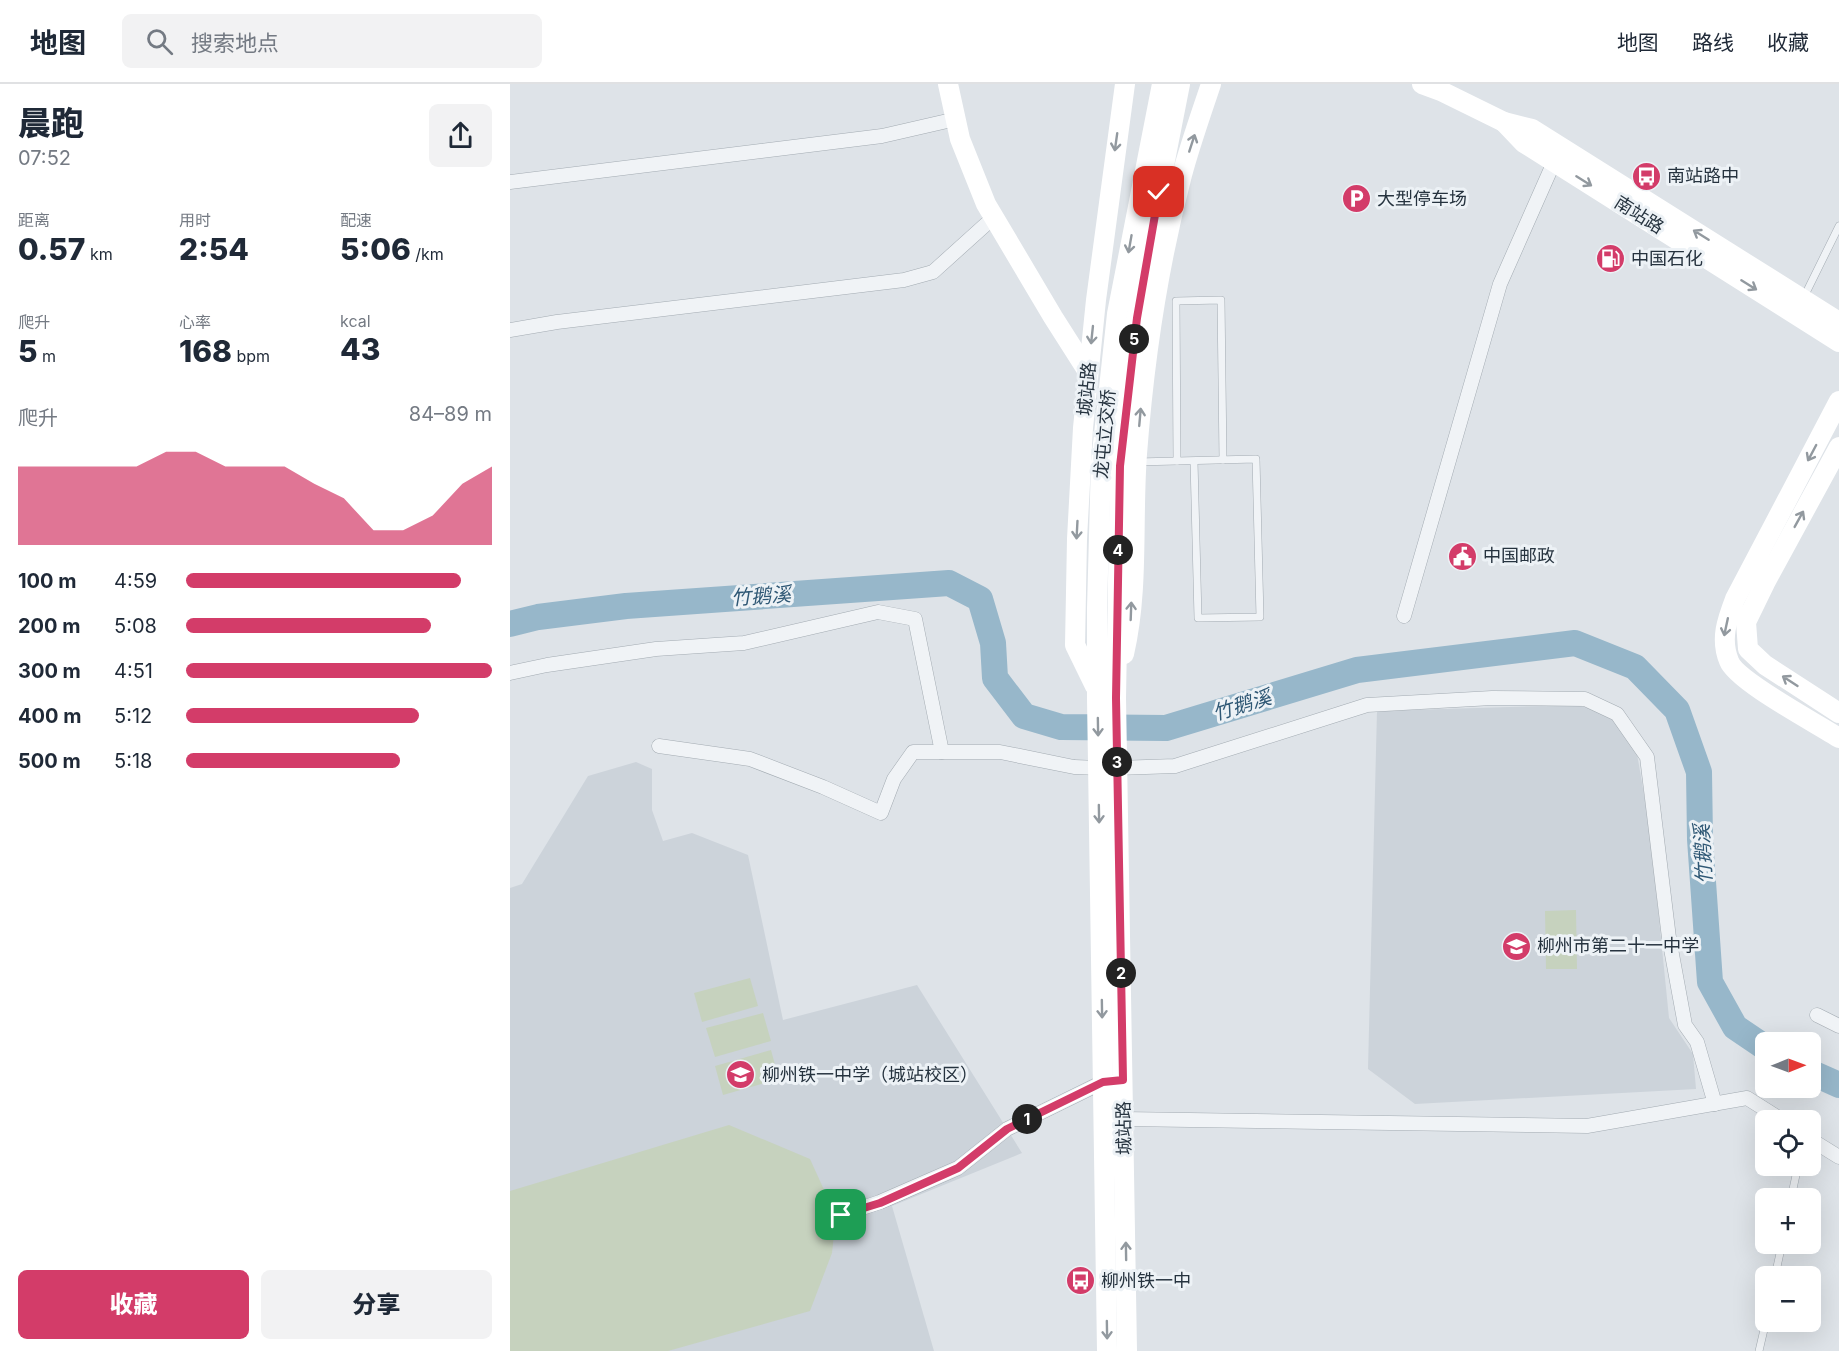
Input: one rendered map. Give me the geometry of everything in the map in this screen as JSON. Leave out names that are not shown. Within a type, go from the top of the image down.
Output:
[{"type":"main road","points":[[948,84],[960,139],[986,204],[1088,372]]},
{"type":"main road","name":"城站路","points":[[1107,694],[1075,645],[1077,539],[1088,372],[1110,182],[1125,84]]},
{"type":"main road","name":"龙屯立交桥","points":[[1097,609],[1101,462],[1117,314],[1162,84]]},
{"type":"main road","name":"龙屯立交桥","points":[[1117,602],[1120,466],[1137,318],[1180,84]]},
{"type":"main road","name":"城站路","points":[[1107,694],[1131,624],[1137,462],[1142,399],[1153,316],[1182,174],[1211,84]]},
{"type":"main road","name":"南站路","points":[[1422,84],[1504,122],[1532,129],[1839,322]]},
{"type":"main road","name":"南站路","points":[[1504,122],[1524,142],[1554,162],[1839,342]]},
{"type":"main road","points":[[1839,401],[1735,598],[1724,630],[1724,646],[1730,664],[1745,679],[1839,738]]},
{"type":"main road","points":[[1839,447],[1746,622],[1748,649],[1765,665],[1839,712]]},
{"type":"main road","name":"城站路","points":[[1107,694],[1117,602]]},
{"type":"main road","name":"城站路","points":[[1097,609],[1107,694],[1108,762],[1103,1082],[1107,1351]]},
{"type":"main road","name":"城站路","points":[[1108,762],[1123,1080],[1126,1351]]},
{"type":"street","points":[[510,182],[882,136],[956,119]]},
{"type":"street","points":[[1404,616],[1500,284],[1554,162]]},
{"type":"street","points":[[510,330],[557,322],[904,280],[933,272],[994,217]]},
{"type":"street","points":[[510,673],[547,665],[656,649],[744,643],[878,612],[915,619],[942,752]]},
{"type":"street","points":[[659,746],[750,759],[823,787],[880,813],[894,778],[913,752],[1000,752],[1074,767],[1108,762],[1175,766],[1367,705],[1492,698],[1585,699],[1617,714],[1647,757],[1669,938],[1685,1025],[1697,1042],[1715,1104]]},
{"type":"street","points":[[1817,1015],[1839,1026]]},
{"type":"street","points":[[841,1215],[880,1203],[958,1168],[1007,1129],[1103,1082],[1123,1080]]},
{"type":"street","points":[[1124,1119],[1587,1126],[1747,1098],[1766,1110]]},
{"type":"street","points":[[1821,1146],[1839,1157]]},
{"type":"lane","points":[[1803,299],[1839,226]]},
{"type":"lane","points":[[1178,461],[1176,301],[1221,300],[1223,460]]},
{"type":"lane","points":[[1137,462],[1256,459],[1260,617],[1198,618],[1194,461]]},
{"type":"lane","points":[[1759,1351],[1763,1332]]},
{"type":"shaded area","name":"柳州市第二十一中学","points":[[1576,705],[1607,713],[1636,748],[1650,829],[1669,1018],[1693,1054],[1696,1089],[1415,1104],[1368,1069],[1377,711]]},
{"type":"shaded area","name":"柳州铁一中学（城站校区）","points":[[636,762],[652,769],[652,810],[663,841],[692,833],[748,855],[783,1020],[917,985],[1022,1153],[892,1206],[934,1351],[510,1351],[510,888],[522,884],[588,776]]},
{"type":"green space","points":[[1576,910],[1577,969],[1546,969],[1545,911]]},
{"type":"green space","points":[[750,978],[758,1006],[702,1022],[694,993]]},
{"type":"green space","points":[[763,1013],[771,1041],[715,1057],[706,1028]]},
{"type":"green space","points":[[771,1050],[779,1079],[723,1095],[715,1066]]},
{"type":"green space","points":[[729,1125],[810,1159],[836,1216],[832,1253],[810,1311],[668,1351],[510,1351],[510,1191]]},
{"type":"waterway","name":"竹鹅溪","points":[[510,624],[538,617],[626,606],[949,583],[980,599],[993,643],[995,678],[1024,716],[1061,727],[1166,728],[1357,670],[1575,643],[1635,667],[1677,710],[1699,772],[1700,839],[1710,982],[1735,1027],[1755,1041]]},
{"type":"waterway","name":"竹鹅溪","points":[[1821,1077],[1839,1085]]},
{"type":"place","name":"南站路中","points":[[1646,176]]},
{"type":"place","name":"大型停车场","points":[[1356,199]]},
{"type":"place","name":"中国石化","points":[[1610,259]]},
{"type":"place","name":"中国邮政","points":[[1462,556]]},
{"type":"place","name":"柳州市第二十一中学","points":[[1516,946]]},
{"type":"place","name":"柳州铁一中学（城站校区）","points":[[741,1075]]},
{"type":"place","name":"柳州铁一中","points":[[1080,1281]]},
{"type":"route","points":[[841,1215],[880,1203],[958,1168],[1007,1129],[1103,1082],[1123,1080],[1116,698],[1120,466],[1137,318],[1159,192]]}]
